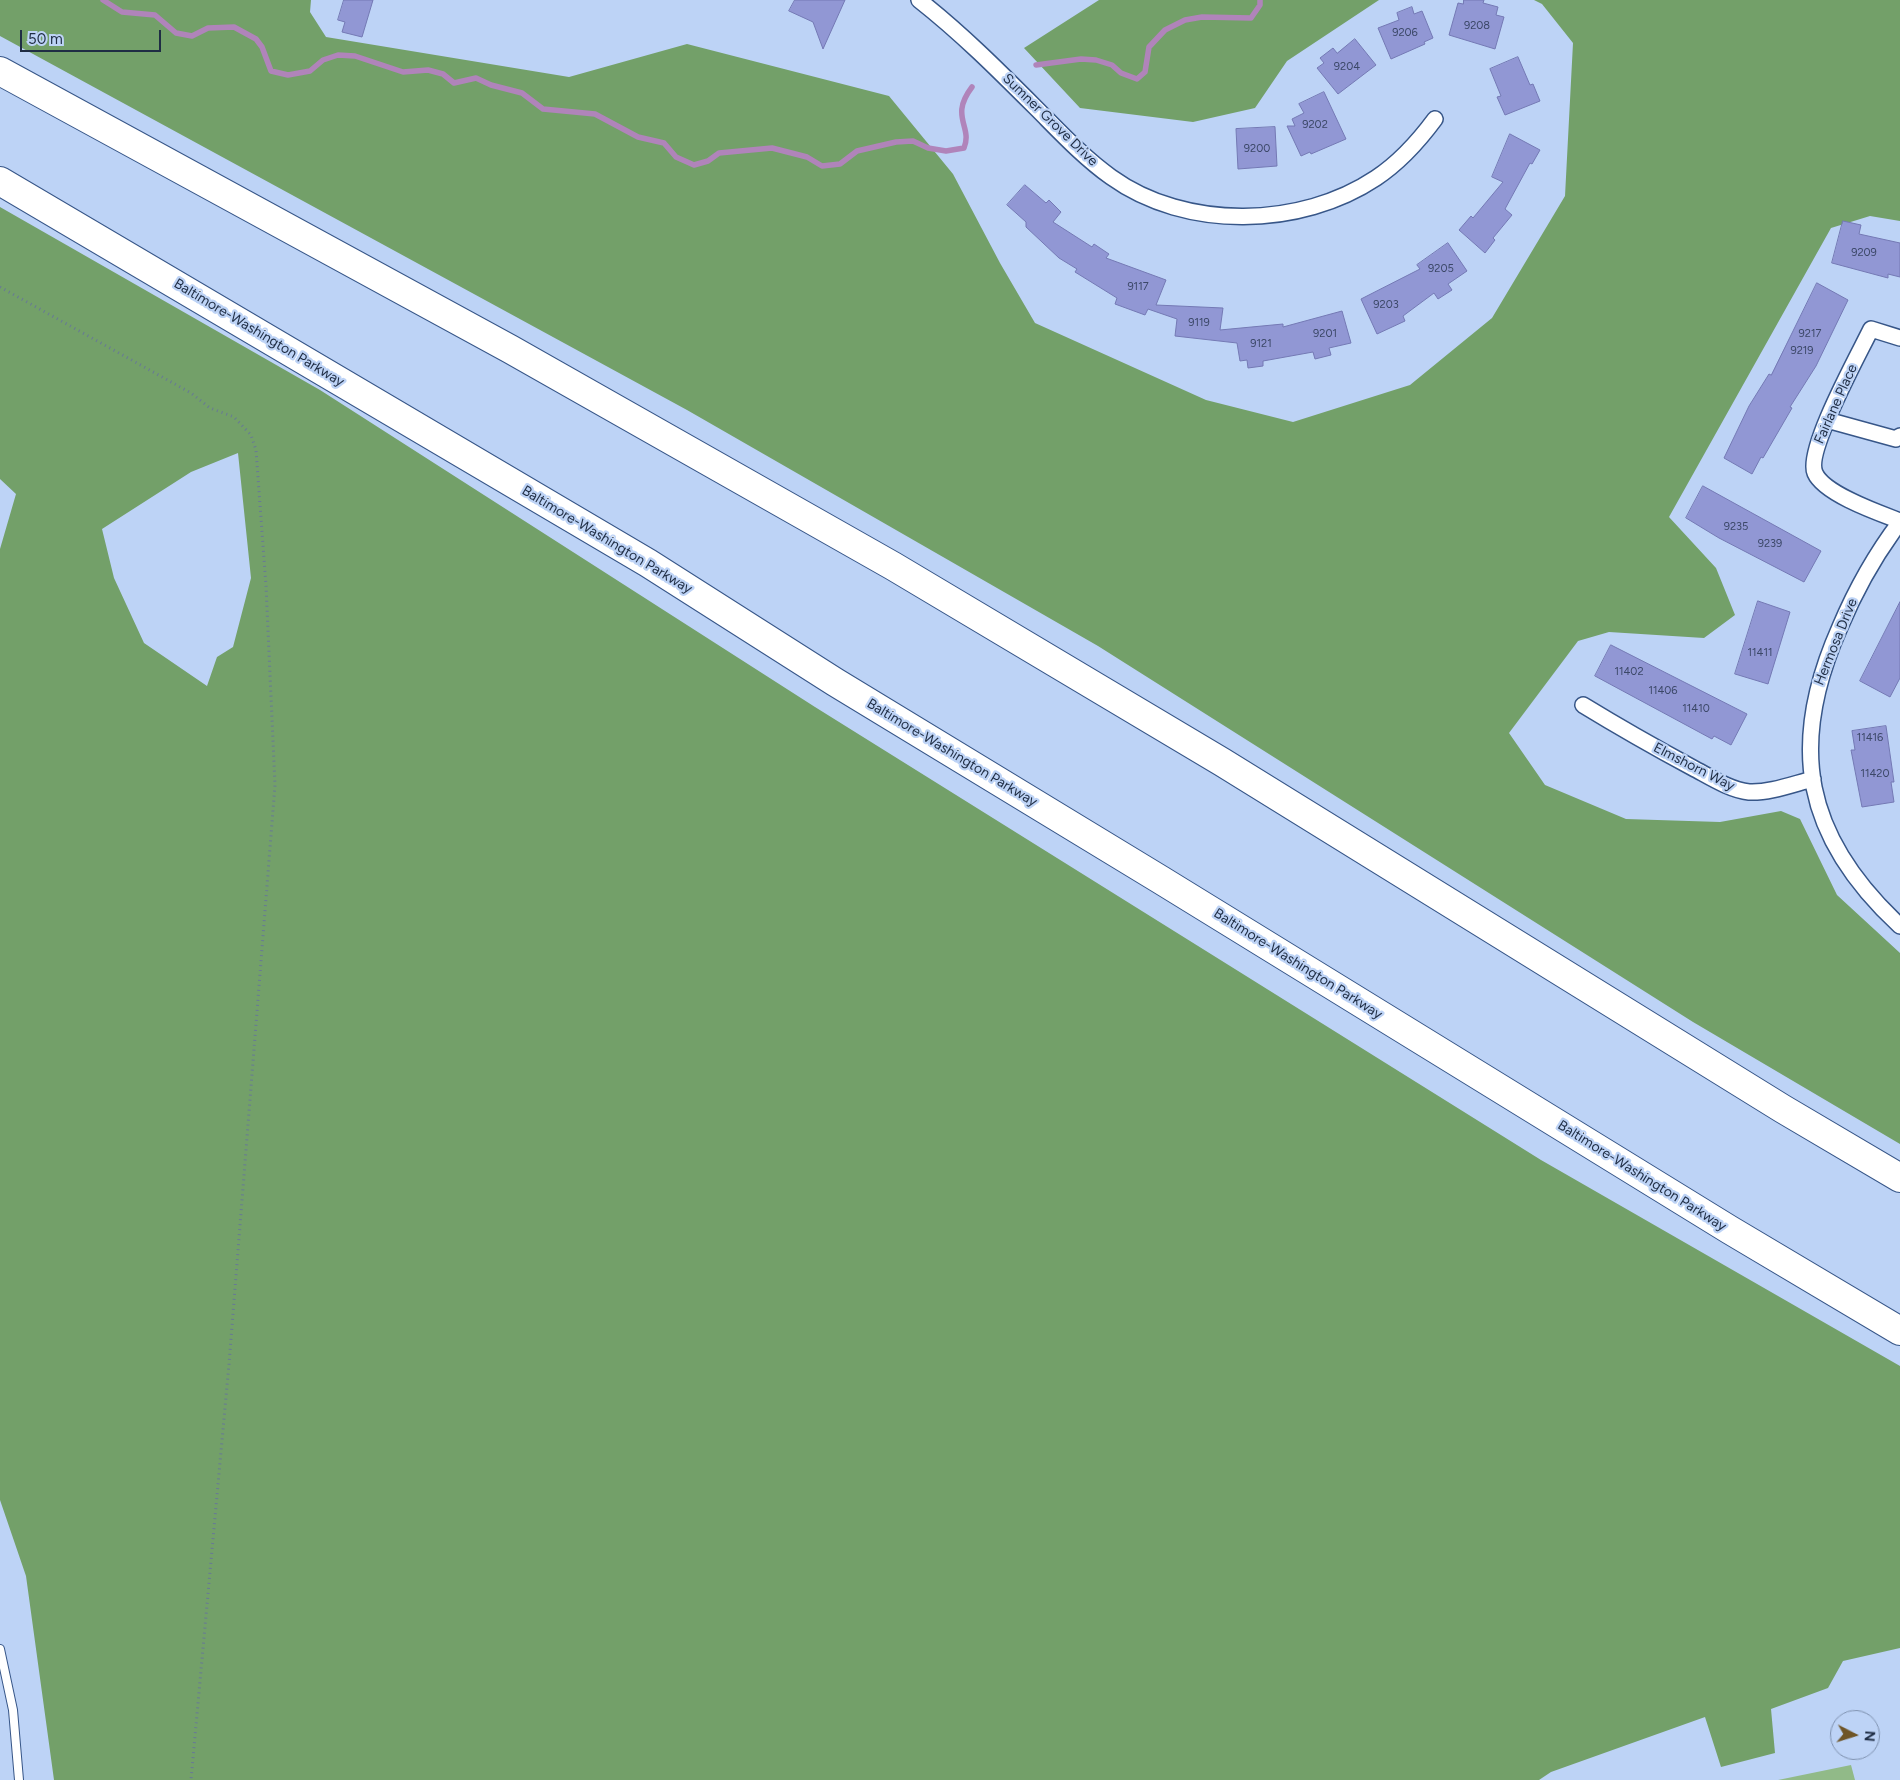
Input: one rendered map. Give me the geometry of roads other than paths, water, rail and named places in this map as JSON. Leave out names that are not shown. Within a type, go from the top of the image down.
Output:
[{"type":"highway","points":[[0,71],[510,348],[893,566],[1214,757],[1783,1109],[1900,1178]]},
{"type":"highway","name":"Baltimore-Washington Parkway","points":[[0,181],[648,563],[835,682],[1162,880],[1730,1230],[1900,1331]]},
{"type":"street","name":"Sumner Grove Drive","points":[[919,0],[967,39],[1083,155],[1112,178],[1140,194],[1169,205],[1204,213],[1264,216],[1293,212],[1322,204],[1349,193],[1389,168],[1418,142],[1435,119]]},
{"type":"street","name":"Fairlane Place","points":[[1900,338],[1871,329],[1813,456],[1815,473],[1827,486],[1865,507],[1900,522]]},
{"type":"street","points":[[1828,420],[1896,439],[1900,436]]},
{"type":"street","name":"Hermosa Drive","points":[[1900,522],[1867,569],[1822,669],[1810,728],[1809,757],[1813,779],[1831,841],[1849,870],[1872,900],[1900,926]]},
{"type":"street","name":"Elmshorn Way","points":[[1583,705],[1645,742],[1737,789],[1749,792],[1761,791],[1813,779]]},
{"type":"lane","points":[[0,1649],[12,1710],[19,1780]]},
{"type":"waterway","points":[[103,0],[122,12],[155,15],[176,33],[192,36],[208,28],[234,27],[256,39],[262,47],[271,71],[288,75],[310,71],[323,60],[338,55],[355,56],[403,72],[428,70],[443,74],[454,83],[476,78],[491,85],[522,93],[543,109],[595,114],[638,137],[664,143],[676,157],[694,165],[708,161],[719,153],[772,148],[807,157],[822,166],[840,164],[857,151],[896,142],[913,141],[928,148],[946,151],[964,148],[966,133],[962,106],[965,97],[972,87]]},
{"type":"waterway","points":[[1036,65],[1081,59],[1096,60],[1112,65],[1121,73],[1137,79],[1145,72],[1149,47],[1165,30],[1185,20],[1202,17],[1251,18],[1260,5],[1260,0]]}]
